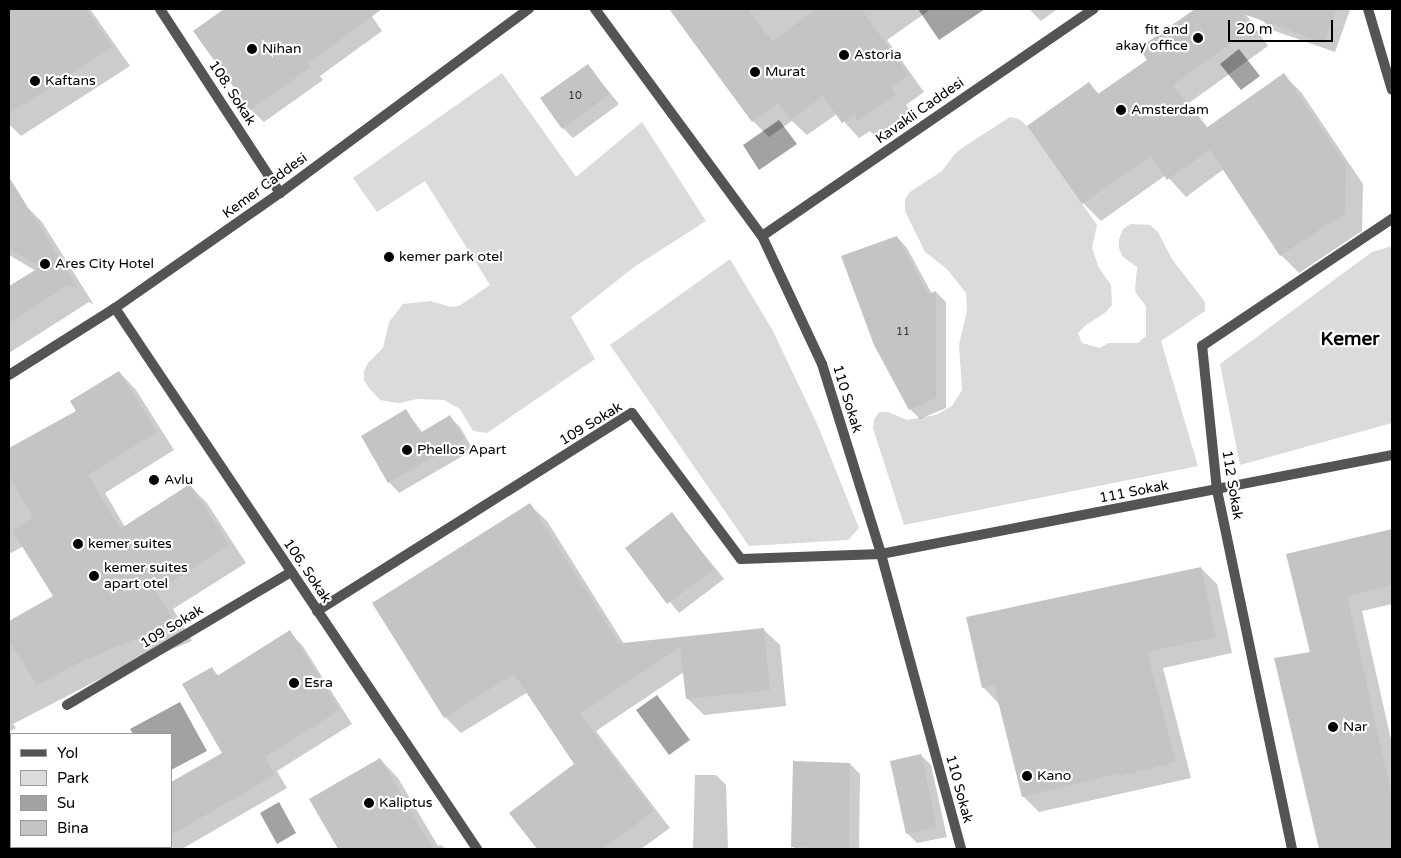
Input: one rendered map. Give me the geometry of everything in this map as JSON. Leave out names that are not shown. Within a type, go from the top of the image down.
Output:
[{"type":"street","name":"108. Sokak","points":[[160,9],[280,193]]},
{"type":"street","name":"Kemer Caddesi","points":[[9,376],[115,308],[280,193],[529,9]]},
{"type":"street","name":"110 Sokak","points":[[595,9],[762,236],[822,364],[881,554],[961,849]]},
{"type":"street","name":"Kavakli Caddesi","points":[[762,236],[1094,9]]},
{"type":"street","points":[[1368,9],[1392,90]]},
{"type":"street","name":"112 Sokak","points":[[1292,849],[1217,490],[1202,346],[1392,219]]},
{"type":"street","name":"106. Sokak","points":[[115,308],[476,849]]},
{"type":"street","name":"109 Sokak","points":[[317,611],[632,413],[741,559],[881,554]]},
{"type":"street","name":"111 Sokak","points":[[881,554],[1392,455]]},
{"type":"street","name":"109 Sokak","points":[[67,705],[291,572]]},
{"type":"green space","points":[[502,73],[576,177],[642,122],[706,221],[634,267],[571,317],[595,359],[487,433],[473,431],[460,409],[444,400],[417,399],[400,403],[380,400],[364,380],[364,371],[368,363],[383,348],[389,322],[403,304],[431,301],[450,307],[459,306],[490,285],[425,181],[377,212],[353,178]]},
{"type":"green space","points":[[1010,117],[1019,119],[1027,126],[1097,225],[1092,248],[1099,268],[1111,285],[1112,305],[1105,313],[1086,325],[1078,333],[1082,343],[1100,348],[1108,343],[1138,343],[1146,336],[1146,306],[1135,292],[1137,267],[1122,256],[1119,248],[1119,239],[1123,229],[1131,224],[1150,225],[1158,232],[1172,259],[1205,302],[1205,311],[1161,341],[1198,466],[904,525],[873,428],[874,420],[879,412],[888,412],[907,420],[936,415],[952,406],[962,390],[959,345],[967,310],[966,293],[947,269],[925,252],[905,211],[905,199],[910,192],[942,171],[962,148]]},
{"type":"green space","points":[[1392,246],[1392,423],[1240,465],[1220,364],[1372,252]]},
{"type":"green space","points":[[730,259],[773,331],[818,426],[859,528],[848,540],[749,546],[610,345]]},
{"type":"water","points":[[918,9],[985,9],[939,40]]},
{"type":"water","points":[[1239,49],[1260,76],[1241,90],[1220,64]]},
{"type":"water","points":[[779,120],[797,144],[759,170],[743,145]]},
{"type":"water","points":[[657,695],[690,740],[669,755],[636,710]]},
{"type":"water","points":[[180,702],[207,751],[172,769],[172,733],[132,733],[130,729]]},
{"type":"water","points":[[279,802],[296,833],[277,844],[260,813]]},
{"type":"building","name":"Kaftans","points":[[9,9],[86,9],[113,47],[9,114]]},
{"type":"building","name":"Nihan","points":[[224,9],[382,9],[308,63],[311,67],[250,110],[193,31]]},
{"type":"building","points":[[669,9],[748,9],[772,41],[817,9],[861,9],[909,75],[891,88],[896,95],[858,121],[854,115],[842,123],[823,96],[790,120],[778,103],[752,122]]},
{"type":"building","points":[[1195,9],[1238,9],[1240,11],[1241,9],[1336,9],[1324,43],[1241,13],[1252,28],[1173,85],[1206,128],[1284,73],[1346,165],[1345,213],[1280,256],[1210,150],[1167,180],[1151,156],[1082,204],[1027,126],[1089,82],[1098,94],[1147,60],[1139,48]]},
{"type":"building","points":[[588,64],[610,94],[562,129],[540,98]]},
{"type":"building","name":"Ares City Hotel","points":[[9,177],[79,290],[69,284],[9,323],[9,286],[40,267],[9,249]]},
{"type":"building","points":[[897,236],[928,294],[936,291],[936,398],[909,410],[874,345],[841,256]]},
{"type":"building","points":[[119,371],[157,432],[88,475],[120,529],[190,484],[229,545],[156,591],[175,623],[82,661],[37,685],[9,641],[9,621],[53,596],[12,530],[33,518],[9,475],[9,448],[76,411],[70,401]]},
{"type":"building","name":"Phellos Apart","points":[[406,409],[420,433],[450,415],[464,439],[388,483],[361,436]]},
{"type":"building","points":[[530,503],[618,641],[614,644],[764,628],[770,690],[686,699],[680,647],[580,714],[654,811],[603,849],[537,849],[509,813],[574,764],[514,674],[444,718],[372,603]]},
{"type":"building","points":[[672,512],[714,569],[667,604],[625,548]]},
{"type":"building","name":"Nar","points":[[1392,529],[1392,585],[1347,596],[1392,796],[1392,849],[1319,849],[1274,658],[1310,652],[1286,554]]},
{"type":"building","points":[[1201,567],[1216,637],[1147,652],[1176,762],[1120,776],[1119,773],[1022,797],[994,685],[982,688],[966,617]]},
{"type":"building","points":[[290,630],[340,710],[265,757],[275,775],[172,834],[172,781],[222,753],[182,684],[212,667],[217,676]]},
{"type":"building","points":[[921,754],[937,827],[906,834],[890,761]]},
{"type":"building","points":[[380,758],[433,849],[338,849],[309,799]]},
{"type":"building","points":[[793,761],[850,763],[849,848],[791,847]]},
{"type":"place","name":"fit and akay office","points":[[1198,38]]},
{"type":"place","name":"Nihan","points":[[252,49]]},
{"type":"place","name":"Astoria","points":[[844,55]]},
{"type":"place","name":"Murat","points":[[755,72]]},
{"type":"place","name":"Kaftans","points":[[35,81]]},
{"type":"place","name":"Amsterdam","points":[[1121,110]]},
{"type":"place","name":"kemer park otel","points":[[389,257]]},
{"type":"place","name":"Ares City Hotel","points":[[45,264]]},
{"type":"place","name":"Phellos Apart","points":[[407,450]]},
{"type":"place","name":"Avlu","points":[[154,480]]},
{"type":"place","name":"kemer suites","points":[[78,544]]},
{"type":"place","name":"kemer suites apart otel","points":[[94,576]]},
{"type":"place","name":"Esra","points":[[294,683]]},
{"type":"place","name":"Nar","points":[[1333,727]]},
{"type":"place","name":"Kano","points":[[1027,776]]},
{"type":"place","name":"Kaliptus","points":[[369,803]]},
{"type":"district","name":"Kemer","points":[[1350,340]]}]
